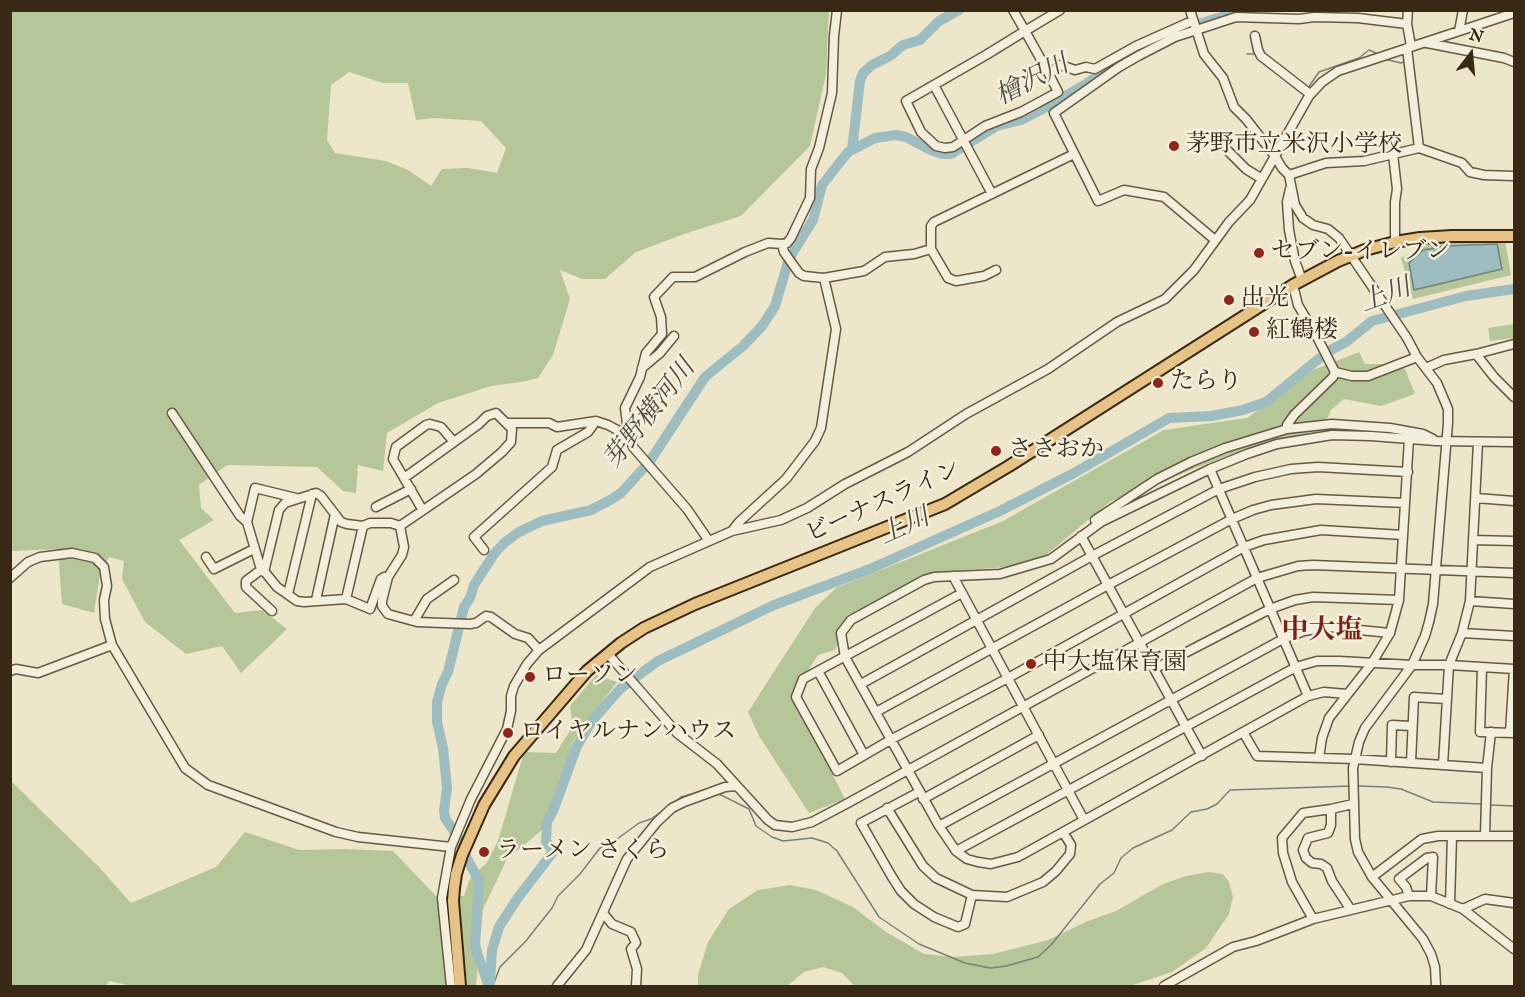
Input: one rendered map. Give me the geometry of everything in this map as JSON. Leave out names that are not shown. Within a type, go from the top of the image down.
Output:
[{"type":"main road","name":"ビーナスライン","points":[[460,987],[452,879],[484,805],[514,756],[587,671],[611,657],[644,628],[666,616],[945,504],[1009,466],[1298,282],[1351,255],[1395,242],[1452,236],[1515,236]]},
{"type":"street","points":[[783,248],[791,238],[810,198],[811,169],[819,148],[832,93],[837,10]]},
{"type":"street","points":[[1013,10],[1025,31],[1049,74],[1058,92],[1021,112],[985,126],[953,147],[936,146],[921,132],[906,101],[934,85],[1025,31],[1060,10]]},
{"type":"street","points":[[1190,10],[1204,54],[1223,78],[1234,107],[1289,175],[1295,205],[1303,218],[1313,225],[1328,229],[1339,238],[1407,338],[1417,357],[1437,382],[1448,409],[1433,604],[1429,622],[1412,665],[1365,728],[1353,768],[1354,839],[1358,852],[1372,877],[1415,927],[1431,954],[1435,967],[1436,987]]},
{"type":"street","points":[[1408,10],[1407,24],[1419,148]]},
{"type":"street","points":[[1459,31],[1463,10]]},
{"type":"street","points":[[451,987],[442,898],[452,879],[452,845],[471,799],[507,729],[514,687],[526,664],[539,650],[650,567],[732,531],[781,520],[807,508],[845,484],[908,452],[966,414],[1048,369],[1117,322],[1165,299],[1194,270],[1215,240],[1250,200],[1310,94],[1322,82],[1338,71],[1515,13]]},
{"type":"street","points":[[1215,240],[1164,197],[1124,190],[1098,201],[1054,113],[1119,67],[1175,37],[1236,17],[1275,15],[1358,18],[1407,24]]},
{"type":"street","points":[[1049,74],[1061,65],[1075,70],[1086,67],[1095,69],[1126,51],[1192,21]]},
{"type":"street","points":[[1255,36],[1261,56],[1310,94]]},
{"type":"street","points":[[1425,42],[1515,62]]},
{"type":"street","points":[[934,85],[992,194]]},
{"type":"street","points":[[1289,175],[1326,164],[1364,160],[1419,148],[1462,163],[1470,172],[1484,176],[1515,176]]},
{"type":"street","points":[[1227,150],[1246,170],[1262,179]]},
{"type":"street","points":[[996,270],[984,276],[956,281],[948,278],[931,249],[931,226],[934,222],[1074,154]]},
{"type":"street","points":[[1393,154],[1397,189],[1395,242]]},
{"type":"street","points":[[1287,429],[1287,424],[1294,415],[1333,377],[1333,369],[1298,305],[1298,282],[1288,230],[1287,202],[1291,186]]},
{"type":"street","points":[[709,541],[687,509],[641,458],[633,447],[628,432],[625,408],[640,377],[646,352],[662,334],[661,317],[654,297],[673,277],[695,277],[768,243],[783,248],[795,267],[804,276],[824,278],[864,271],[885,257],[914,254],[931,249]]},
{"type":"street","points":[[732,531],[786,479],[815,441],[821,428],[837,329],[824,278]]},
{"type":"street","points":[[641,368],[660,353],[674,336]]},
{"type":"street","points":[[1426,368],[1444,360],[1515,344]]},
{"type":"street","points":[[1476,354],[1494,377],[1515,397]]},
{"type":"street","points":[[1333,369],[1352,376],[1368,376],[1417,357]]},
{"type":"street","points":[[400,526],[476,474],[502,452],[511,442],[512,429],[496,412],[487,416],[405,478]]},
{"type":"street","points":[[172,413],[240,516],[247,522]]},
{"type":"street","points":[[507,423],[549,423],[557,427],[596,421],[621,432],[628,432]]},
{"type":"street","points":[[484,550],[474,537],[552,467],[557,450],[588,432],[596,421]]},
{"type":"street","points":[[422,509],[393,459],[396,447],[430,424],[441,427],[453,442]]},
{"type":"street","points":[[1092,528],[1094,520],[1157,479],[1226,448],[1287,429],[1332,424],[1390,428],[1423,434],[1436,441]]},
{"type":"street","points":[[1347,694],[1324,692],[1308,696],[1018,857],[990,864],[967,859],[956,851],[939,826],[845,657],[841,633],[852,620],[924,580],[934,577],[1000,574],[1039,564],[1051,559],[1092,528],[1136,504],[1248,454],[1300,439],[1332,435],[1436,441],[1515,442]]},
{"type":"street","points":[[1318,758],[1329,718],[1372,663],[1389,633],[1399,600],[1409,439]]},
{"type":"street","points":[[1443,765],[1449,665],[1462,633],[1470,601],[1479,442]]},
{"type":"street","points":[[861,684],[1092,556],[1219,489],[1255,477],[1291,469],[1318,467],[1408,472]]},
{"type":"street","points":[[1210,470],[1308,696]]},
{"type":"street","points":[[296,498],[255,488],[247,522],[263,571],[277,587],[297,601],[346,598],[370,609],[381,579],[388,577]]},
{"type":"street","points":[[376,507],[411,489]]},
{"type":"street","points":[[272,611],[246,587],[246,581],[263,571],[279,510],[285,503],[312,494],[321,496],[335,514],[347,524],[363,526],[370,523],[391,523],[400,526]]},
{"type":"street","points":[[288,594],[312,494]]},
{"type":"street","points":[[1476,498],[1515,501]]},
{"type":"street","points":[[876,712],[1232,519],[1270,505],[1302,500],[1405,503]]},
{"type":"street","points":[[316,600],[335,514]]},
{"type":"street","points":[[346,598],[363,526]]},
{"type":"street","points":[[400,526],[404,547],[402,555],[388,577],[382,601],[384,611],[414,621],[470,624],[477,623],[486,616],[491,617],[515,634],[528,638],[539,650]]},
{"type":"street","points":[[962,593],[803,679],[796,697],[837,771],[1244,547],[1264,540],[1322,530],[1403,534]]},
{"type":"street","points":[[1081,536],[1202,756]]},
{"type":"street","points":[[1473,540],[1515,541]]},
{"type":"street","points":[[206,558],[214,569],[254,549]]},
{"type":"street","points":[[10,578],[28,562],[40,557],[72,554],[95,558],[104,567],[107,576],[105,619],[112,645],[185,768],[208,785],[336,832],[358,837],[452,845]]},
{"type":"street","points":[[611,657],[677,733],[717,764],[768,820],[775,825],[792,827],[812,822],[1024,708],[1139,641],[1257,578],[1298,566],[1313,565],[1515,573]]},
{"type":"street","points":[[953,576],[1084,820]]},
{"type":"street","points":[[414,621],[427,599],[454,580]]},
{"type":"street","points":[[1154,669],[1270,609],[1295,600],[1313,597],[1399,600]]},
{"type":"street","points":[[1470,601],[1515,604]]},
{"type":"street","points":[[939,826],[1283,639],[1304,631],[1329,627],[1389,633]]},
{"type":"street","points":[[1462,633],[1515,636]]},
{"type":"street","points":[[10,671],[16,669],[38,673],[112,645]]},
{"type":"street","points":[[956,851],[1296,667],[1317,662],[1514,669],[1512,733],[1480,732],[1482,668]]},
{"type":"street","points":[[818,671],[864,755]]},
{"type":"street","points":[[1411,762],[1414,697],[1446,699]]},
{"type":"street","points":[[1391,762],[1392,725],[1411,726]]},
{"type":"street","points":[[1243,732],[1257,756],[1354,759],[1487,768]]},
{"type":"street","points":[[1485,835],[1487,768],[1491,732]]},
{"type":"street","points":[[972,895],[965,924],[958,927],[914,904],[901,891],[861,823],[887,808],[921,796],[1039,735]]},
{"type":"street","points":[[557,987],[586,950],[627,859],[657,822],[672,808],[684,802],[725,787],[737,786]]},
{"type":"street","points":[[471,799],[484,805]]},
{"type":"street","points":[[1313,919],[1292,882],[1283,853],[1282,838],[1303,813],[1353,803]]},
{"type":"street","points":[[887,808],[923,866],[936,878],[972,895],[1007,897],[1043,882],[1070,854],[1071,845],[1063,832]]},
{"type":"street","points":[[1332,809],[1328,833],[1308,838],[1303,850],[1306,858],[1312,863],[1321,864],[1327,868],[1332,881],[1350,909]]},
{"type":"street","points":[[1372,877],[1422,839],[1438,836],[1515,836]]},
{"type":"street","points":[[1450,904],[1452,836]]},
{"type":"street","points":[[1409,896],[1406,887],[1399,879],[1427,858],[1432,857],[1431,896]]},
{"type":"street","points":[[1164,987],[1227,949],[1257,941],[1313,919],[1409,896],[1431,896],[1463,909],[1515,950]]},
{"type":"street","points":[[1463,909],[1485,899],[1515,903]]},
{"type":"street","points":[[603,913],[612,924],[631,932],[636,943],[631,949],[637,969],[636,987]]},
{"type":"green space","points":[[11,11],[829,11],[826,74],[810,146],[741,216],[636,252],[605,279],[582,279],[560,270],[570,299],[553,355],[538,378],[491,386],[438,403],[387,433],[383,471],[358,465],[356,493],[343,491],[317,467],[227,465],[199,485],[201,508],[214,520],[179,540],[235,613],[262,610],[287,629],[241,673],[222,646],[186,654],[145,622],[122,579],[124,561],[109,557],[100,574],[94,613],[62,604],[58,549],[13,551],[11,548]],"holes":[[[349,72],[383,83],[408,83],[416,120],[434,118],[481,121],[506,148],[497,173],[468,168],[442,169],[431,186],[408,170],[386,161],[335,153],[327,140],[331,85]]]},
{"type":"green space","points":[[1505,240],[1511,275],[1413,299],[1401,258],[1430,244]]},
{"type":"green space","points":[[1514,324],[1514,338],[1490,341],[1488,328]]},
{"type":"green space","points":[[1359,352],[1365,364],[1385,364],[1405,369],[1415,394],[1381,406],[1344,399],[1331,410],[1322,431],[1237,452],[1111,501],[1046,555],[1007,567],[938,572],[848,615],[835,650],[818,655],[792,695],[845,799],[809,813],[759,736],[748,712],[815,608],[836,588],[1003,521],[1164,430],[1247,418],[1313,370]]},
{"type":"green space","points":[[596,675],[617,682],[572,743],[561,789],[542,830],[507,859],[483,909],[476,986],[132,986],[109,981],[106,986],[11,986],[10,780],[100,868],[131,903],[216,867],[245,832],[299,850],[393,851],[436,896],[464,896],[471,876],[486,864],[498,841],[524,752],[556,753],[569,732],[572,722],[570,706]]},
{"type":"green space","points":[[1209,872],[1223,874],[1229,882],[1233,897],[1229,914],[1206,948],[1172,972],[1130,986],[855,986],[842,973],[823,967],[804,972],[787,986],[698,986],[698,975],[708,942],[729,909],[758,890],[790,885],[816,890],[853,907],[886,932],[924,954],[952,957],[993,954],[1048,940],[1116,911],[1163,884],[1186,876]]},
{"type":"water","points":[[1497,244],[1502,269],[1414,290],[1409,263],[1423,250],[1446,246]]},
{"type":"waterway","name":"芽野横河川","points":[[852,150],[860,81],[863,73],[903,45],[920,40],[939,21],[959,10]]},
{"type":"waterway","name":"芽野横河川","points":[[489,986],[475,944],[479,881],[462,849],[461,842],[445,818],[447,788],[443,748],[437,722],[437,702],[448,672],[464,607],[474,585],[494,554],[519,532],[542,521],[591,510],[612,499],[621,493],[650,461],[705,377],[743,346],[762,326],[775,306],[789,259],[813,220],[822,185],[848,152],[875,138],[896,135],[906,137],[942,154],[951,154],[997,126],[1021,120],[1050,105],[1086,84],[1121,59],[1192,26],[1228,15],[1233,10]]},
{"type":"waterway","points":[[1308,88],[1319,72],[1359,58],[1369,50],[1376,53]]},
{"type":"waterway","points":[[1247,54],[1255,54]]},
{"type":"waterway","points":[[1384,59],[1401,63],[1405,61]]},
{"type":"waterway","name":"上川","points":[[490,983],[492,950],[499,927],[553,852],[546,841],[547,822],[577,746],[592,721],[621,688],[658,661],[774,605],[870,569],[1000,511],[1074,473],[1169,418],[1211,416],[1243,410],[1266,402],[1327,352],[1346,342],[1372,321],[1466,296],[1514,289]]},
{"type":"waterway","points":[[719,794],[749,809],[756,826],[772,837],[783,841],[812,838],[828,843],[837,851],[879,917],[919,944],[965,963],[990,968],[1038,957],[1051,945],[1100,884],[1114,873],[1121,858],[1133,848],[1172,830],[1191,812],[1207,809],[1217,804],[1230,790],[1351,786]]},
{"type":"waterway","points":[[1358,786],[1401,789],[1433,802],[1481,804]]},
{"type":"waterway","points":[[674,803],[681,797],[706,790]]},
{"type":"waterway","points":[[1491,805],[1514,806]]},
{"type":"waterway","points":[[491,986],[500,967],[525,942],[552,908],[558,896],[580,874],[600,848],[665,809]]},
{"type":"place","name":"茅野市立米沢小学校","points":[[1174,146]]},
{"type":"place","name":"セブン-イレブン","points":[[1259,253]]},
{"type":"place","name":"出光","points":[[1229,300]]},
{"type":"place","name":"紅鶴楼","points":[[1254,332]]},
{"type":"place","name":"たらり","points":[[1158,383]]},
{"type":"place","name":"ささおか","points":[[996,451]]},
{"type":"place","name":"中大塩保育園","points":[[1031,664]]},
{"type":"place","name":"ローソン","points":[[530,677]]},
{"type":"place","name":"ロイヤルナンハウス","points":[[508,733]]},
{"type":"place","name":"ラーメン さくら","points":[[484,852]]},
{"type":"district","name":"中大塩","points":[[1322,632]]},
{"type":"water label","name":"檜沢川","points":[[1033,82]]}]
